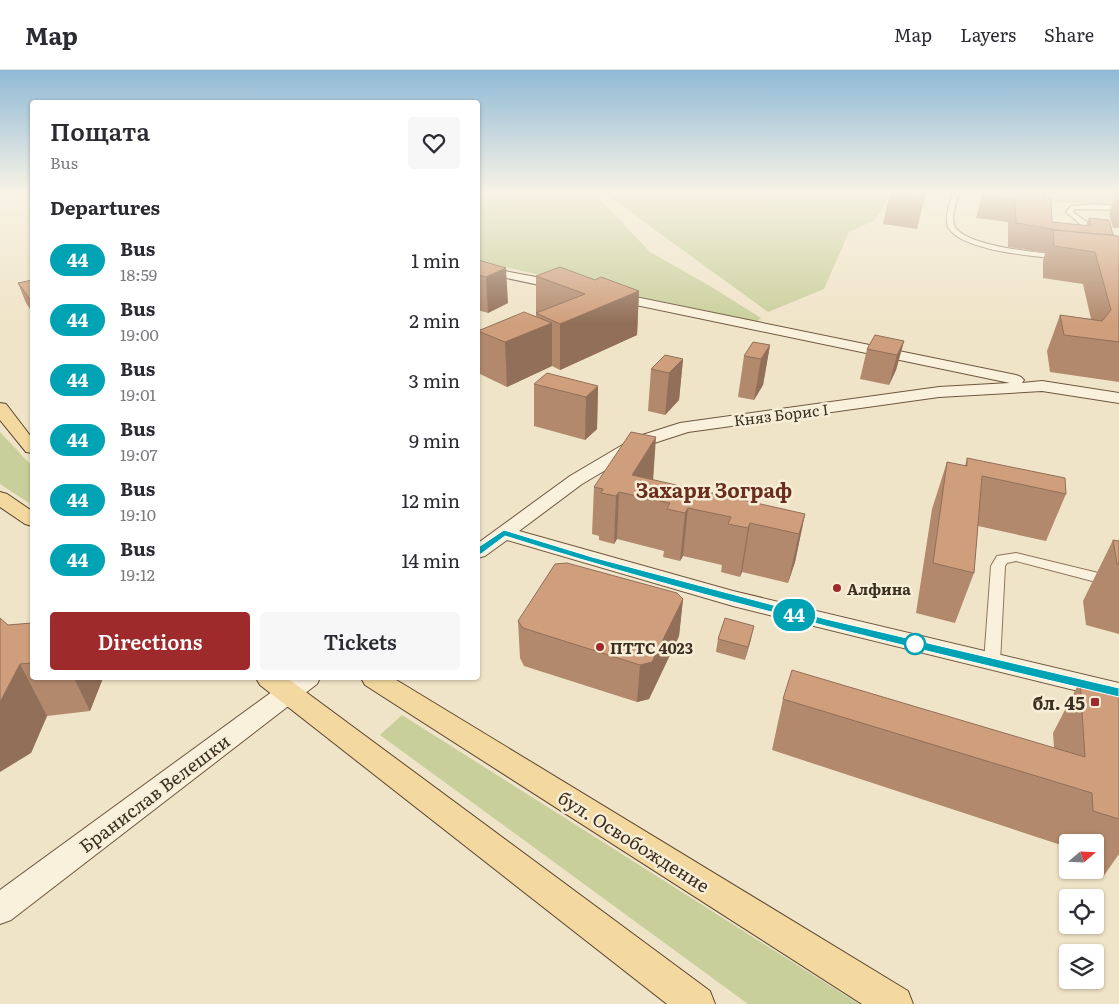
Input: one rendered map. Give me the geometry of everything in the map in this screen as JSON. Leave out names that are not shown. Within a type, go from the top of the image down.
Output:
[{"type":"main road","points":[[0,408],[30,446]]},
{"type":"main road","points":[[0,498],[30,519]]},
{"type":"main road","name":"бул. Освобождение","points":[[377,680],[895,1004]]},
{"type":"main road","points":[[289,682],[697,1004]]},
{"type":"street","points":[[965,236],[971,240],[1012,252],[1074,259]]},
{"type":"street","points":[[1106,236],[1116,240],[1119,245]]},
{"type":"street","points":[[480,269],[575,289]]},
{"type":"street","points":[[594,293],[1042,386]]},
{"type":"street","name":"Княз Борис I","points":[[480,551],[576,480],[642,441],[686,427],[939,392],[1042,386],[1119,398]]},
{"type":"street","points":[[504,533],[588,559],[826,623],[1119,692]]},
{"type":"street","points":[[992,662],[998,566],[1002,559],[1016,557],[1119,583]]},
{"type":"street","name":"Бранислав Велешки","points":[[0,909],[289,682]]},
{"type":"green space","points":[[480,236],[635,236],[650,252],[761,318],[755,323],[480,261]]},
{"type":"green space","points":[[663,236],[847,236],[824,289],[768,312]]},
{"type":"green space","points":[[0,432],[30,464],[30,504],[0,484]]},
{"type":"green space","points":[[402,715],[859,1004],[748,1004],[380,735]]},
{"type":"building","points":[[1053,236],[1118,236],[1119,342],[1064,335],[1060,315],[1102,321],[1111,310],[1095,252],[1054,246]]},
{"type":"building","points":[[480,261],[506,268],[486,277],[480,276]]},
{"type":"building","points":[[560,267],[595,280],[601,277],[639,291],[560,324],[536,313],[585,294],[536,276]]},
{"type":"building","points":[[30,280],[30,299],[18,283]]},
{"type":"building","points":[[524,312],[552,323],[505,342],[480,330]]},
{"type":"building","points":[[875,335],[904,341],[897,355],[867,349]]},
{"type":"building","points":[[753,342],[770,345],[761,359],[744,356]]},
{"type":"building","points":[[665,355],[683,359],[669,373],[651,369]]},
{"type":"building","points":[[547,373],[598,386],[586,397],[534,384]]},
{"type":"building","points":[[631,432],[656,437],[632,475],[805,514],[799,534],[750,523],[748,528],[728,524],[731,517],[688,508],[685,513],[667,509],[670,503],[619,492],[616,496],[601,493],[603,489],[594,487]]},
{"type":"building","points":[[967,458],[1065,478],[1066,494],[982,476],[974,573],[933,563],[947,462],[967,466]]},
{"type":"building","points":[[1113,540],[1119,541],[1119,564],[1117,564]]},
{"type":"building","points":[[567,563],[677,593],[683,599],[652,662],[640,665],[523,628],[518,621],[555,564]]},
{"type":"building","points":[[0,618],[8,625],[30,623],[30,663],[20,664],[0,702]]},
{"type":"building","points":[[725,618],[754,626],[748,647],[718,639]]},
{"type":"building","points":[[792,670],[1085,757],[1080,681],[1119,691],[1119,819],[1093,811],[1092,793],[783,699]]},
{"type":"bus line","name":"44","points":[[480,551],[504,533],[588,559],[826,623],[1119,692]]},
{"type":"place","name":"Алфина","points":[[837,588]]},
{"type":"place","name":"ПТТС 4023","points":[[600,647]]},
{"type":"place","name":"бл. 45","points":[[1095,702]]},
{"type":"district","name":"Захари Зограф","points":[[714,489]]}]
